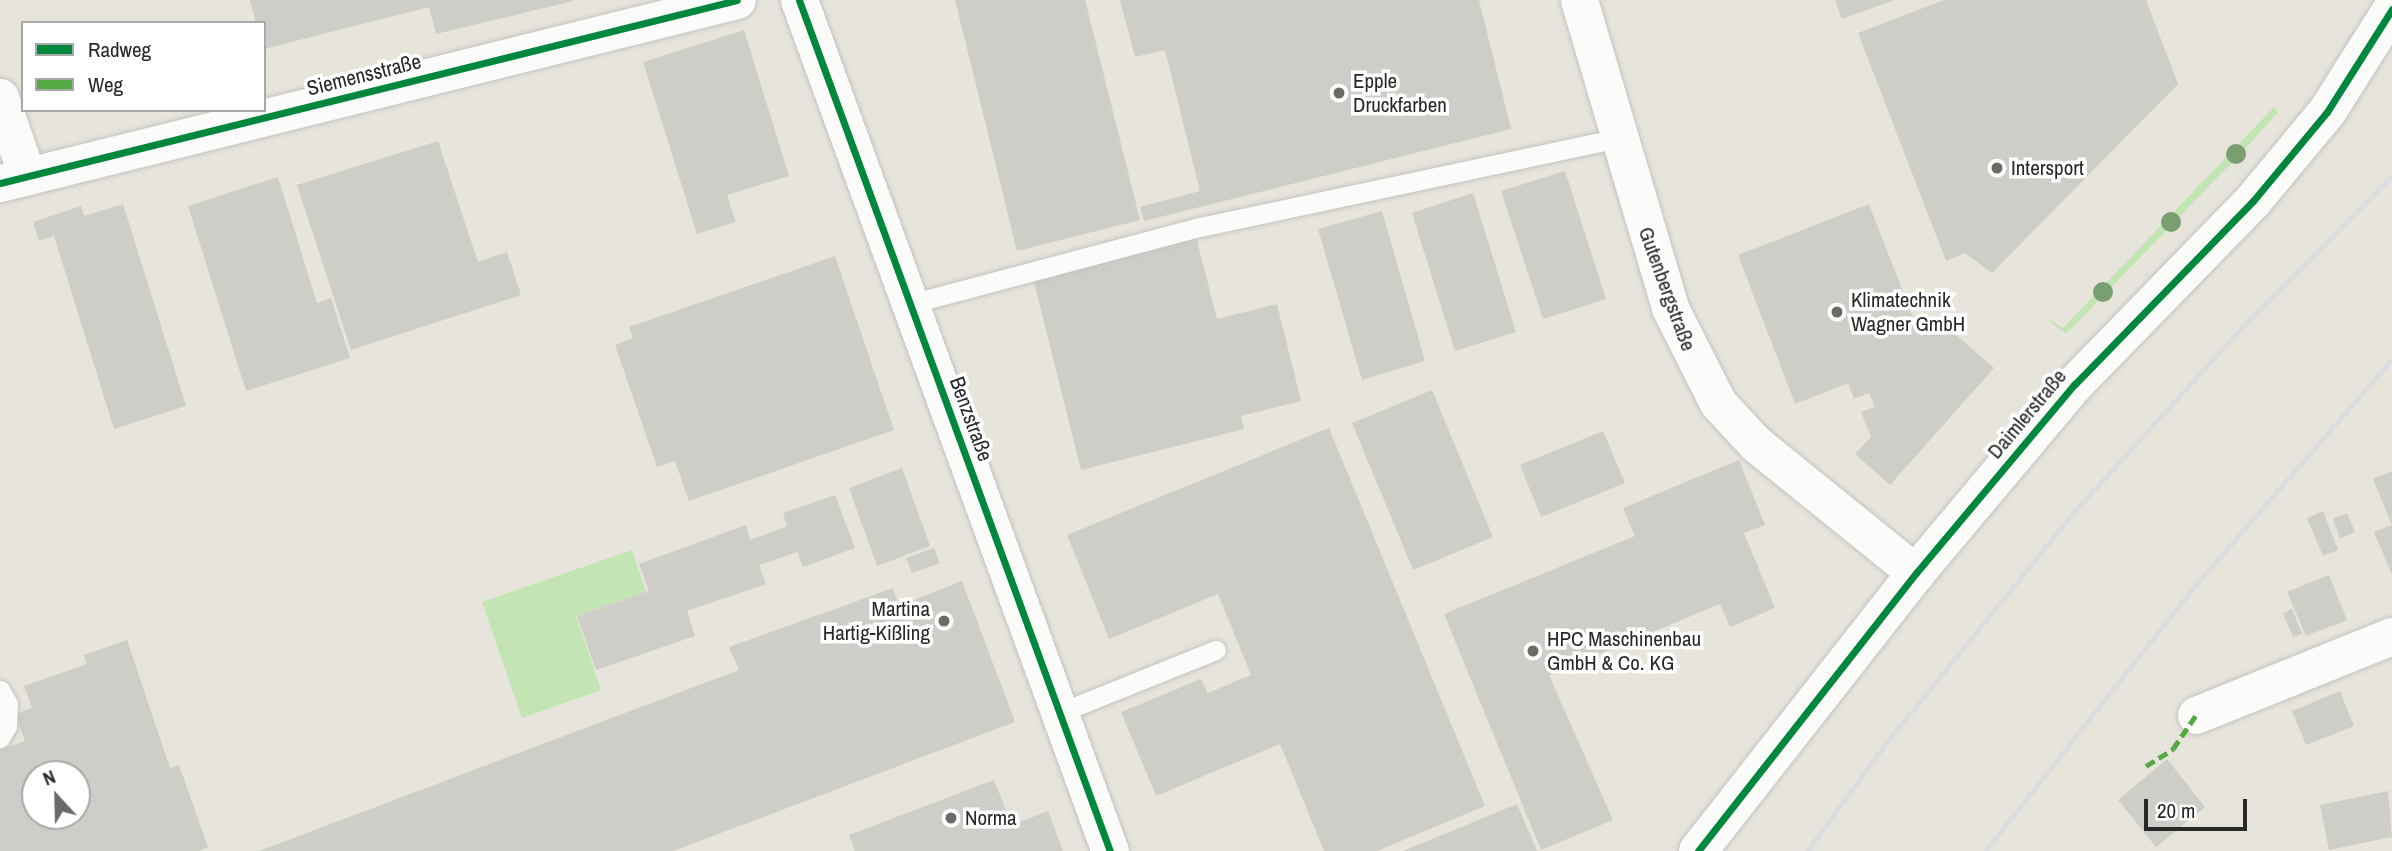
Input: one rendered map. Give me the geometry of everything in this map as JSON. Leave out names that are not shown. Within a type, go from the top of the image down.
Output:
[{"type":"street","name":"Siemensstraße","points":[[13,179],[737,0]]},
{"type":"street","name":"Benzstraße","points":[[799,0],[1110,851]]},
{"type":"street","name":"Gutenbergstraße","points":[[1579,0],[1670,308],[1718,403],[1756,444],[1916,573]]},
{"type":"street","name":"Daimlerstraße","points":[[1698,851],[1916,573],[2074,385],[2253,201],[2328,112],[2392,9]]},
{"type":"street","points":[[0,97],[13,179]]},
{"type":"street","points":[[2196,715],[2392,636]]},
{"type":"lane","points":[[910,304],[1200,227],[1619,138]]},
{"type":"lane","points":[[1059,713],[1216,650]]},
{"type":"lane","points":[[0,690],[8,704],[7,726],[0,738]]},
{"type":"green space","points":[[2274,107],[2278,112],[2249,145],[2066,334],[2043,316],[2063,328]]},
{"type":"green space","points":[[632,550],[646,592],[576,616],[601,690],[522,718],[482,602]]},
{"type":"building","points":[[250,0],[573,0],[436,34],[429,7],[266,48],[266,21],[255,21]]},
{"type":"building","points":[[955,0],[1085,0],[1140,220],[1017,251]]},
{"type":"building","name":"Epple Druckfarben","points":[[1120,0],[1479,0],[1511,129],[1144,221],[1140,207],[1200,191],[1165,50],[1135,57]]},
{"type":"building","points":[[1835,0],[1894,0],[1842,19]]},
{"type":"building","name":"Intersport","points":[[1944,0],[2146,0],[2178,84],[1992,273],[1965,253],[1946,261],[1858,33]]},
{"type":"building","points":[[744,30],[789,176],[727,195],[736,222],[697,234],[643,62]]},
{"type":"building","points":[[438,141],[478,262],[507,252],[521,295],[351,350],[297,185]]},
{"type":"building","points":[[1565,171],[1606,299],[1543,319],[1501,191]]},
{"type":"building","points":[[278,177],[317,303],[331,298],[350,358],[246,391],[188,206]]},
{"type":"building","points":[[1473,193],[1516,332],[1455,351],[1412,213]]},
{"type":"building","points":[[123,204],[186,406],[114,429],[54,236],[39,241],[33,222],[81,206],[84,216]]},
{"type":"building","points":[[1869,204],[1920,336],[1946,326],[1994,368],[1890,485],[1855,454],[1871,437],[1861,412],[1875,407],[1869,393],[1854,399],[1848,383],[1795,404],[1738,255]]},
{"type":"building","points":[[1382,211],[1425,361],[1362,380],[1318,229]]},
{"type":"building","points":[[1196,237],[1217,319],[1277,304],[1301,401],[1241,416],[1244,429],[1081,470],[1033,278]]},
{"type":"building","points":[[835,256],[894,430],[689,501],[675,461],[657,467],[615,345],[633,338],[629,327]]},
{"type":"building","points":[[1432,390],[1493,537],[1413,570],[1352,423]]},
{"type":"building","points":[[1329,428],[1485,806],[1377,851],[1324,851],[1280,744],[1156,796],[1121,712],[1201,679],[1208,693],[1251,675],[1218,594],[1109,639],[1067,535]]},
{"type":"building","points":[[1603,431],[1625,483],[1541,517],[1520,465]]},
{"type":"building","name":"HPC Maschinenbau GmbH & Co. KG","points":[[1739,460],[1765,525],[1744,533],[1775,608],[1730,627],[1720,604],[1549,675],[1613,820],[1541,850],[1444,614],[1635,536],[1623,508]]},
{"type":"building","points":[[902,468],[930,546],[877,566],[849,488]]},
{"type":"building","points":[[2392,471],[2392,525],[2373,479]]},
{"type":"building","points":[[835,495],[855,548],[803,567],[797,552],[759,565],[766,584],[687,611],[695,636],[596,670],[577,616],[649,591],[639,564],[746,525],[750,540],[787,526],[783,513]]},
{"type":"building","points":[[2323,511],[2338,550],[2323,556],[2307,518]]},
{"type":"building","points":[[2347,513],[2355,532],[2340,538],[2333,519]]},
{"type":"building","points":[[2392,525],[2392,575],[2374,532]]},
{"type":"building","points":[[934,548],[940,563],[912,573],[906,558]]},
{"type":"building","points":[[2329,575],[2347,620],[2306,636],[2287,592]]},
{"type":"building","points":[[962,581],[1015,722],[673,851],[259,851],[739,670],[729,647],[893,588],[899,606]]},
{"type":"building","points":[[2292,609],[2302,634],[2293,637],[2283,613]]},
{"type":"building","points":[[127,640],[170,768],[179,765],[208,847],[199,851],[0,851],[0,750],[25,741],[15,714],[32,708],[24,686],[87,664],[84,655]]},
{"type":"building","points":[[2340,691],[2354,726],[2306,745],[2292,711]]},
{"type":"building","points":[[2167,759],[2205,807],[2156,847],[2118,800]]},
{"type":"building","name":"Norma","points":[[994,780],[1012,825],[1048,811],[1063,851],[855,851],[849,835]]},
{"type":"building","points":[[2388,791],[2392,837],[2329,850],[2320,805]]},
{"type":"building","points":[[1517,804],[1537,851],[1403,851]]},
{"type":"railway","points":[[1807,851],[1886,743],[2072,514],[2241,328],[2392,176]]},
{"type":"railway","points":[[1985,851],[2192,589],[2392,359]]},
{"type":"marked path","points":[[2146,766],[2173,749],[2196,715]]},
{"type":"cycle path","points":[[0,183],[737,0]]},
{"type":"cycle path","points":[[799,0],[1110,851]]},
{"type":"cycle path","points":[[1698,851],[1916,573],[2074,385],[2253,201],[2327,112],[2392,9]]},
{"type":"place","name":"Epple Druckfarben","points":[[1339,93]]},
{"type":"place","name":"Intersport","points":[[1997,168]]},
{"type":"place","name":"Klimatechnik Wagner GmbH","points":[[1837,312]]},
{"type":"place","name":"Martina Hartig-Kißling","points":[[944,621]]},
{"type":"place","name":"HPC Maschinenbau GmbH & Co. KG","points":[[1533,651]]},
{"type":"place","name":"Norma","points":[[951,818]]}]
